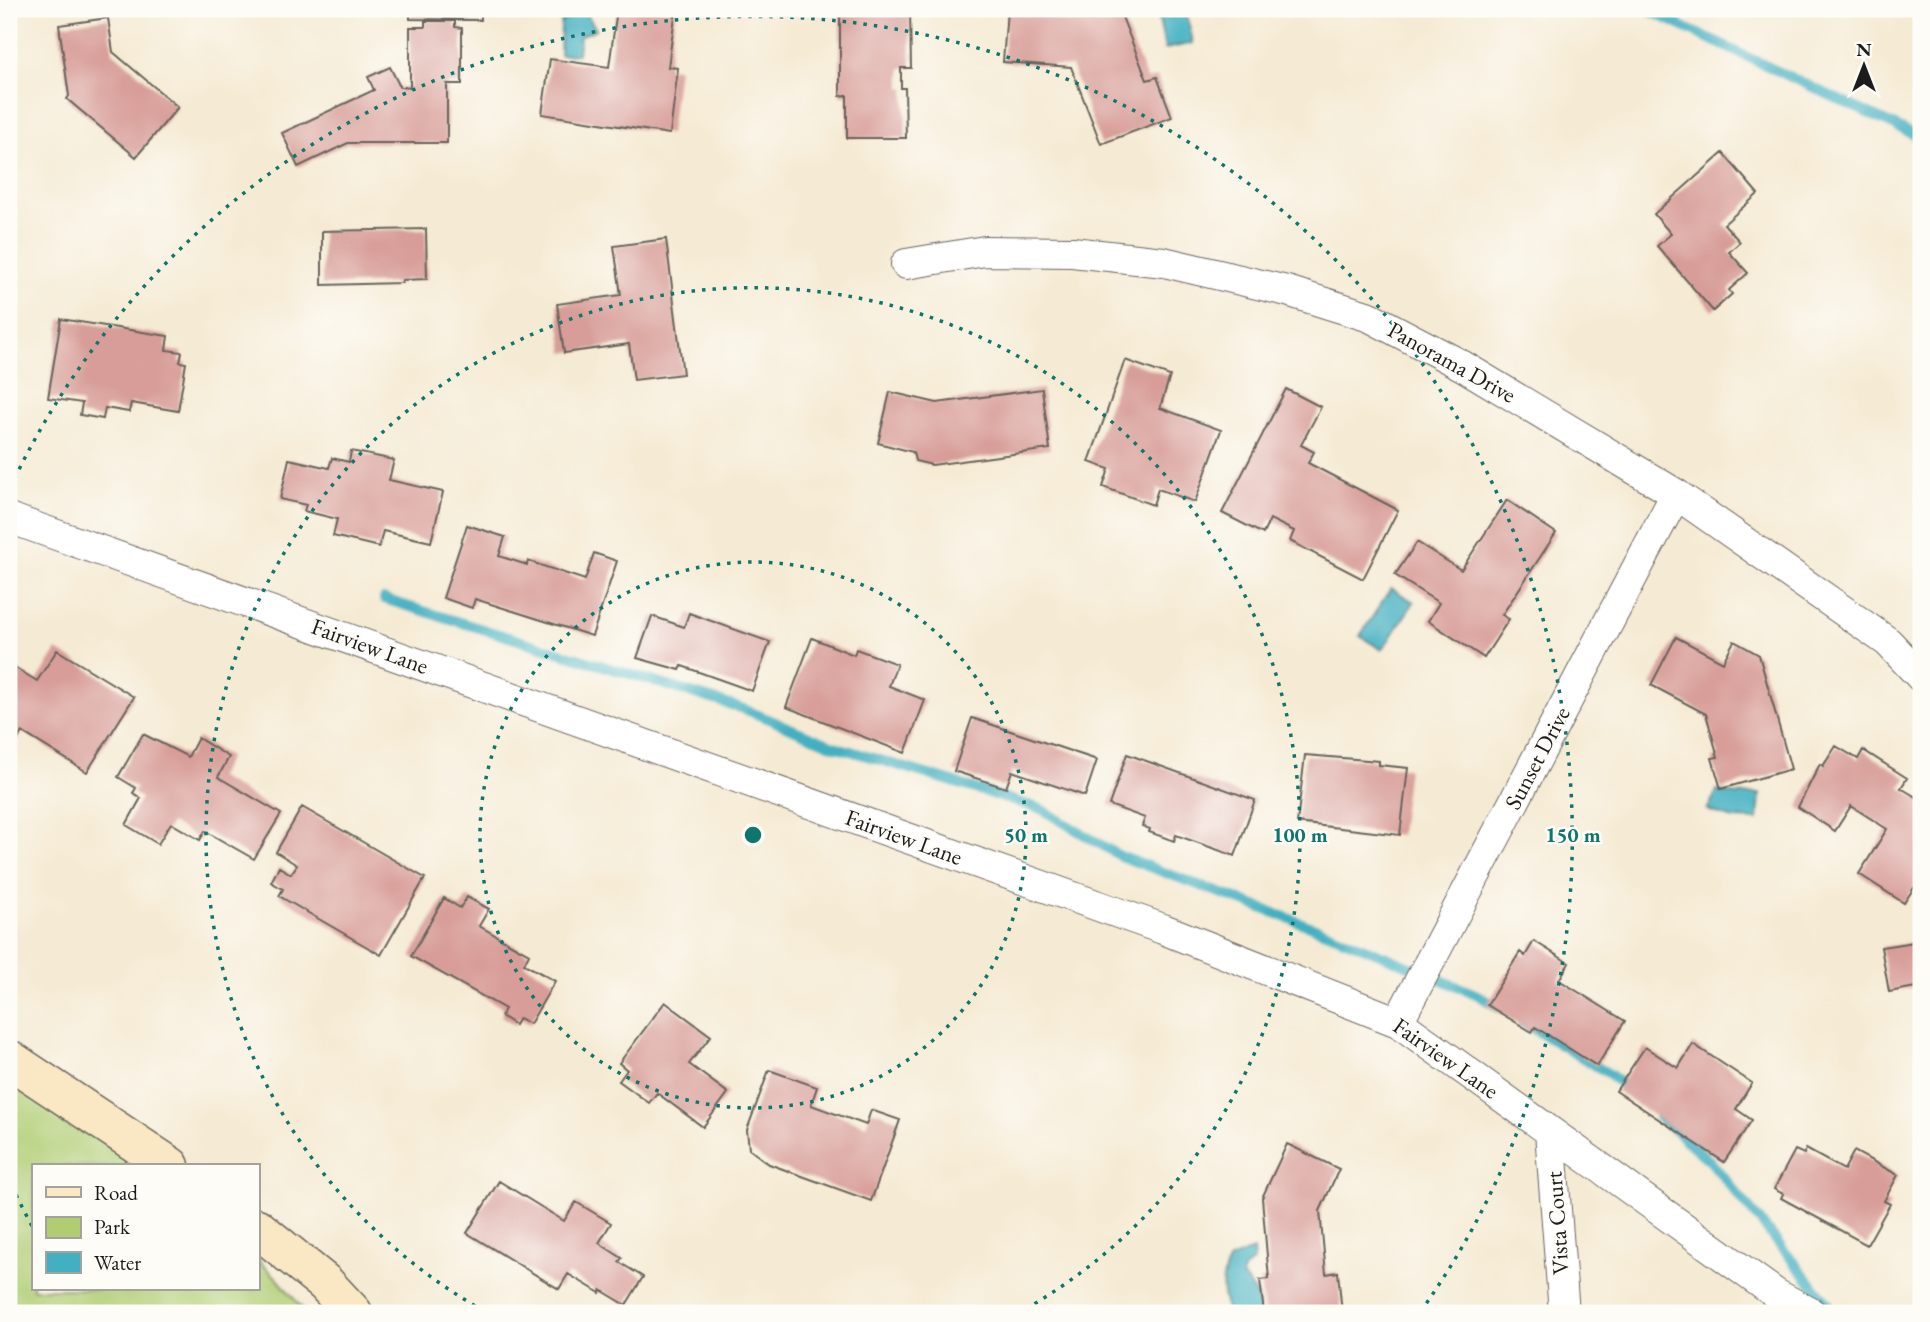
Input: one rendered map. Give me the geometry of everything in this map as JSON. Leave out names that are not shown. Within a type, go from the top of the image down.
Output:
[{"type":"main road","points":[[9,1059],[167,1164]]},
{"type":"main road","points":[[259,1230],[325,1283],[353,1313]]},
{"type":"street","name":"Panorama Drive","points":[[906,264],[985,251],[1072,252],[1164,262],[1287,291],[1370,317],[1463,366],[1676,494],[1888,642],[1921,677]]},
{"type":"street","name":"Sunset Drive","points":[[1398,1022],[1676,494]]},
{"type":"street","name":"Fairview Lane","points":[[9,518],[1163,929],[1398,1022],[1776,1294],[1811,1313]]},
{"type":"street","name":"Vista Court","points":[[1550,1132],[1564,1313]]},
{"type":"green space","points":[[9,1077],[138,1164],[32,1164],[32,1290],[259,1290],[259,1261],[306,1313],[9,1313]]},
{"type":"water","points":[[1157,9],[1186,9],[1193,43],[1165,49]]},
{"type":"water","points":[[585,11],[596,29],[580,36],[578,54],[560,55],[561,22]]},
{"type":"water","points":[[1391,588],[1414,602],[1382,650],[1360,636]]},
{"type":"water","points":[[1717,791],[1736,795],[1760,794],[1758,820],[1733,819],[1707,810]]},
{"type":"water","points":[[1253,1250],[1254,1261],[1243,1269],[1242,1276],[1257,1298],[1258,1313],[1229,1313],[1222,1286],[1227,1266],[1230,1259]]},
{"type":"building","points":[[410,9],[481,9],[481,20],[410,19]]},
{"type":"building","points":[[617,9],[676,9],[668,67],[678,68],[670,134],[542,114],[550,59],[609,67]]},
{"type":"building","points":[[840,9],[910,9],[911,68],[901,68],[901,88],[905,88],[906,138],[847,138],[847,95],[840,96]]},
{"type":"building","points":[[1103,9],[1106,17],[1120,12],[1147,80],[1157,77],[1172,117],[1101,144],[1071,67],[1003,62],[1007,10]]},
{"type":"building","points":[[108,18],[113,52],[178,107],[136,157],[67,99],[69,96],[59,25]]},
{"type":"building","points":[[425,21],[455,21],[455,27],[462,28],[462,84],[447,84],[447,143],[348,143],[298,167],[282,133],[374,90],[368,77],[390,67],[400,87],[410,87],[410,27],[425,27]]},
{"type":"building","points":[[1723,153],[1758,194],[1724,224],[1740,242],[1729,252],[1748,273],[1729,290],[1732,294],[1713,311],[1657,246],[1671,234],[1654,214]]},
{"type":"building","points":[[426,229],[427,279],[402,280],[402,283],[322,285],[322,231]]},
{"type":"building","points":[[666,239],[683,374],[634,380],[629,344],[564,353],[557,304],[621,295],[614,246]]},
{"type":"building","points":[[61,319],[168,336],[166,350],[182,352],[180,362],[186,363],[178,411],[131,403],[129,412],[105,408],[103,419],[80,415],[82,403],[48,398]]},
{"type":"building","points":[[1125,360],[1170,376],[1160,408],[1221,430],[1195,502],[1158,489],[1153,505],[1103,487],[1109,469],[1089,462]]},
{"type":"building","points":[[1042,389],[1050,449],[932,465],[915,461],[913,452],[878,443],[890,392],[937,403]]},
{"type":"building","points":[[1286,389],[1321,407],[1301,445],[1314,452],[1308,463],[1398,510],[1363,579],[1290,541],[1294,531],[1270,519],[1263,534],[1222,513]]},
{"type":"building","points":[[351,451],[394,460],[389,480],[443,492],[431,542],[383,531],[379,547],[333,536],[337,519],[304,511],[306,505],[280,499],[289,459],[329,468],[332,458],[349,462]]},
{"type":"building","points":[[1507,500],[1556,533],[1502,615],[1509,619],[1484,658],[1428,621],[1439,603],[1395,575],[1417,542],[1461,570]]},
{"type":"building","points":[[467,525],[505,537],[499,556],[527,565],[528,561],[585,580],[594,553],[617,561],[592,636],[475,599],[472,608],[443,598]]},
{"type":"building","points":[[689,613],[770,642],[752,691],[682,666],[680,670],[637,658],[652,616],[684,627]]},
{"type":"building","points":[[1676,637],[1723,662],[1734,641],[1759,655],[1791,769],[1721,789],[1712,758],[1718,757],[1706,714],[1651,685]]},
{"type":"building","points":[[812,638],[854,655],[856,649],[897,664],[889,686],[925,700],[905,753],[786,707]]},
{"type":"building","points":[[57,650],[134,697],[87,772],[22,732],[9,754],[9,664],[37,681]]},
{"type":"building","points":[[972,718],[1097,760],[1085,796],[1012,771],[1006,788],[954,771]]},
{"type":"building","points":[[143,734],[188,757],[198,738],[229,757],[218,777],[281,814],[254,859],[205,831],[200,840],[171,823],[158,844],[126,825],[141,798],[133,793],[136,788],[118,777]]},
{"type":"building","points":[[1836,746],[1858,759],[1863,750],[1907,778],[1901,788],[1921,800],[1921,877],[1904,903],[1859,874],[1887,829],[1851,806],[1835,831],[1798,807],[1820,764],[1823,766]]},
{"type":"building","points":[[1127,754],[1255,800],[1235,856],[1176,835],[1174,841],[1149,832],[1150,829],[1142,826],[1145,818],[1109,805]]},
{"type":"building","points":[[1305,755],[1379,761],[1379,765],[1408,768],[1400,835],[1297,823]]},
{"type":"building","points":[[302,807],[425,878],[381,955],[279,896],[283,889],[271,882],[279,867],[291,874],[297,865],[276,852]]},
{"type":"building","points":[[467,897],[489,909],[479,926],[529,954],[524,964],[555,981],[530,1024],[519,1018],[515,1025],[501,1016],[505,1009],[411,956],[444,898],[460,908]]},
{"type":"building","points":[[1534,941],[1569,963],[1559,980],[1625,1021],[1597,1066],[1535,1027],[1532,1032],[1487,1005],[1520,952],[1525,956]]},
{"type":"building","points":[[1921,941],[1921,986],[1889,992],[1881,947]]},
{"type":"building","points":[[665,1002],[711,1036],[689,1064],[728,1093],[703,1127],[657,1093],[649,1103],[619,1081],[627,1070],[619,1063]]},
{"type":"building","points":[[1693,1044],[1752,1083],[1736,1109],[1752,1120],[1724,1162],[1616,1091],[1645,1047],[1678,1068]]},
{"type":"building","points":[[769,1070],[817,1087],[811,1105],[866,1125],[871,1110],[900,1120],[871,1201],[769,1164],[749,1149],[747,1130]]},
{"type":"building","points":[[1287,1144],[1339,1169],[1320,1211],[1326,1274],[1338,1272],[1342,1313],[1264,1313],[1260,1280],[1269,1279],[1262,1198]]},
{"type":"building","points":[[1806,1149],[1844,1170],[1854,1151],[1898,1175],[1884,1201],[1890,1204],[1867,1245],[1781,1198],[1783,1194],[1774,1189],[1795,1150],[1804,1154]]},
{"type":"building","points":[[499,1181],[564,1221],[576,1202],[611,1223],[599,1243],[622,1258],[619,1262],[643,1277],[626,1305],[568,1274],[559,1289],[467,1233]]},
{"type":"waterway","points":[[1645,9],[1921,138]]},
{"type":"waterway","points":[[384,599],[744,709],[834,746],[1041,809],[1120,856],[1334,935],[1478,995],[1499,1008]]},
{"type":"waterway","points":[[1522,1022],[1611,1075],[1631,1093]]},
{"type":"waterway","points":[[1659,1117],[1711,1162],[1836,1313]]}]
